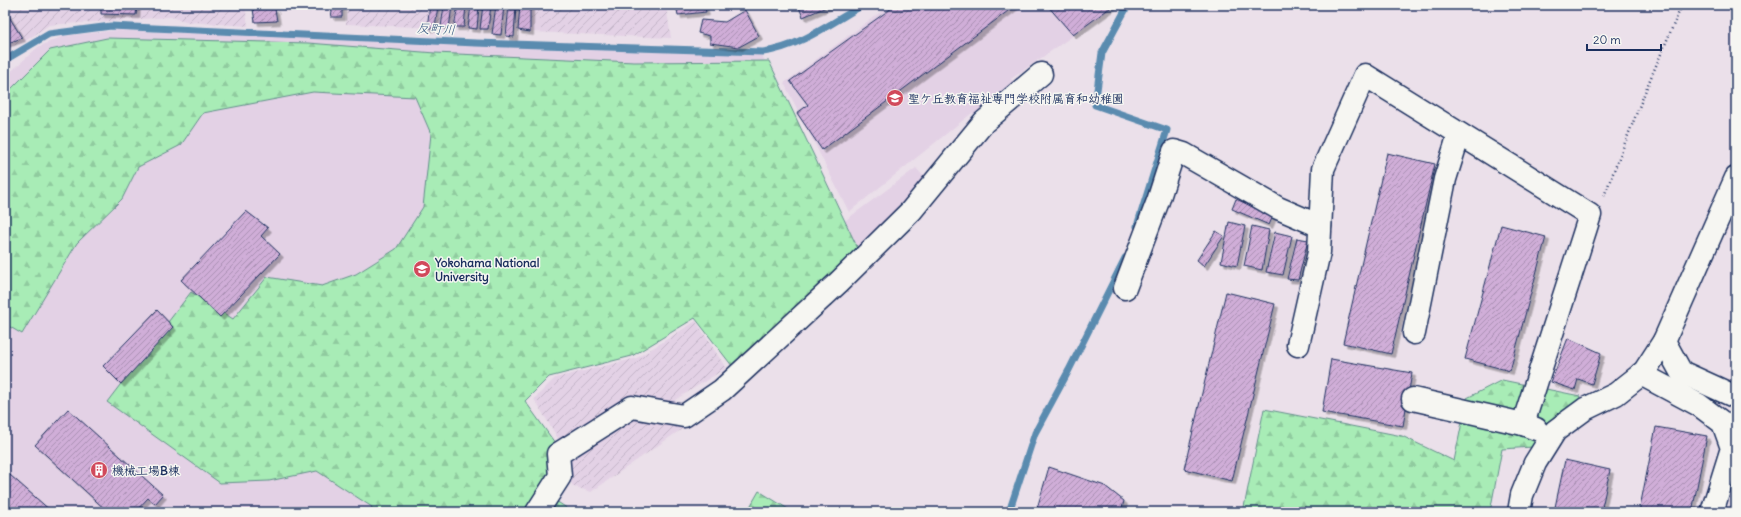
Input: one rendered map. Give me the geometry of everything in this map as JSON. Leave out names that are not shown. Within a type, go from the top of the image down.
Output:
[{"type":"street","points":[[537,512],[560,476],[558,454],[632,407],[684,416],[722,390],[839,282],[911,211],[984,122],[1041,74]]},
{"type":"street","points":[[1298,345],[1319,252],[1323,169],[1365,76],[1590,215],[1523,424]]},
{"type":"street","points":[[1414,334],[1445,179],[1459,134]]},
{"type":"street","points":[[1125,288],[1158,201],[1174,151],[1184,154],[1278,208],[1320,226]]},
{"type":"street","points":[[1519,512],[1522,495],[1535,463],[1555,431],[1585,409],[1616,394],[1641,374],[1664,341],[1736,178]]},
{"type":"street","points":[[1664,341],[1681,372],[1736,397]]},
{"type":"street","points":[[1641,374],[1699,405],[1723,423],[1732,448],[1712,512]]},
{"type":"street","points":[[1413,399],[1523,424],[1552,436]]},
{"type":"path","points":[[1590,217],[1602,202],[1649,82],[1682,5]]},
{"type":"shaded area","points":[[5,5],[245,5],[248,26],[189,22],[171,17],[49,25],[24,42],[5,49]]},
{"type":"shaded area","points":[[347,5],[666,5],[671,38],[346,24]]},
{"type":"shaded area","name":"聖ケ丘教育福祉専門学校附属育和幼稚園","points":[[890,5],[1117,5],[1011,79],[1015,83],[978,116],[972,113],[849,212],[784,83]]},
{"type":"shaded area","name":"Yokohama National University","points":[[118,30],[534,48],[762,55],[839,225],[916,168],[926,179],[897,214],[737,364],[694,311],[547,372],[519,403],[517,512],[5,512],[5,77],[38,47],[63,36]]},
{"type":"shaded area","points":[[696,321],[726,368],[675,400],[689,424],[591,492],[573,486],[566,475],[559,440],[534,399],[555,378],[637,358]]},
{"type":"green space","name":"Yokohama National University","points":[[107,38],[308,43],[435,53],[634,62],[769,61],[860,253],[736,371],[695,318],[632,356],[549,377],[525,401],[555,443],[560,476],[542,492],[573,512],[370,512],[372,507],[317,471],[269,481],[220,483],[107,402],[191,292],[233,319],[267,277],[322,286],[356,274],[396,249],[423,207],[431,134],[415,97],[313,92],[203,113],[181,145],[138,167],[122,199],[77,243],[22,334],[5,324],[5,95],[50,50]]},
{"type":"green space","points":[[1502,380],[1580,396],[1578,406],[1533,447],[1502,449],[1490,512],[1243,512],[1264,409],[1402,436],[1454,461],[1467,398]]},
{"type":"green space","points":[[759,491],[793,512],[747,512]]},
{"type":"building","points":[[101,5],[137,5],[136,15],[101,14]]},
{"type":"building","points":[[333,5],[342,5],[342,17],[331,17]]},
{"type":"building","points":[[430,5],[438,5],[435,28],[427,28]]},
{"type":"building","points":[[444,5],[452,5],[449,29],[441,27]]},
{"type":"building","points":[[458,5],[466,5],[464,27],[454,27]]},
{"type":"building","points":[[471,5],[479,5],[477,29],[468,28]]},
{"type":"building","points":[[483,5],[491,5],[488,29],[480,29]]},
{"type":"building","points":[[496,5],[504,5],[501,35],[492,34]]},
{"type":"building","points":[[509,5],[516,5],[514,37],[506,36]]},
{"type":"building","points":[[520,5],[530,5],[530,32],[518,30]]},
{"type":"building","points":[[676,5],[704,5],[706,12],[678,15]]},
{"type":"building","points":[[798,5],[831,5],[803,17]]},
{"type":"building","points":[[896,5],[1016,5],[822,150],[797,113],[808,105],[790,81]]},
{"type":"building","points":[[1047,5],[1114,5],[1073,35]]},
{"type":"building","points":[[253,9],[275,9],[277,21],[255,22]]},
{"type":"building","points":[[5,10],[22,38],[5,44]]},
{"type":"building","points":[[745,10],[759,36],[739,47],[710,43],[710,36],[698,33],[701,20],[725,22]]},
{"type":"building","points":[[1387,153],[1435,164],[1391,354],[1343,343]]},
{"type":"building","points":[[1236,199],[1273,216],[1269,225],[1232,209]]},
{"type":"building","points":[[246,211],[268,228],[261,236],[280,254],[220,317],[181,280]]},
{"type":"building","points":[[1229,222],[1245,226],[1237,266],[1221,262]]},
{"type":"building","points":[[1501,225],[1546,237],[1510,371],[1465,359]]},
{"type":"building","points":[[1252,226],[1269,230],[1262,270],[1244,266]]},
{"type":"building","points":[[1216,231],[1224,236],[1204,266],[1197,260]]},
{"type":"building","points":[[1275,232],[1292,236],[1283,275],[1266,272]]},
{"type":"building","points":[[1297,238],[1308,240],[1298,280],[1287,279]]},
{"type":"building","points":[[1226,292],[1275,304],[1232,481],[1184,469]]},
{"type":"building","points":[[157,310],[173,327],[121,384],[103,366]]},
{"type":"building","points":[[1568,338],[1601,353],[1592,384],[1578,379],[1575,390],[1551,382]]},
{"type":"building","points":[[1331,359],[1412,373],[1403,426],[1322,412]]},
{"type":"building","name":"機械工場B棟","points":[[68,409],[163,495],[155,504],[148,498],[135,512],[108,512],[35,445]]},
{"type":"building","points":[[1656,427],[1707,436],[1692,512],[1639,512]]},
{"type":"building","points":[[1565,460],[1610,470],[1601,512],[1554,512]]},
{"type":"building","points":[[1049,467],[1105,486],[1124,501],[1121,512],[1036,512]]},
{"type":"building","points":[[10,475],[52,512],[5,512],[5,481]]},
{"type":"waterway","name":"反町川","points":[[5,60],[49,34],[111,26],[476,43],[763,52],[776,50],[802,40],[863,5]]},
{"type":"waterway","points":[[1128,5],[1102,53],[1095,105],[1167,130],[1137,226]]},
{"type":"waterway","points":[[1009,512],[1035,433],[1069,370],[1125,258]]},
{"type":"place","name":"聖ケ丘教育福祉専門学校附属育和幼稚園","points":[[895,98]]},
{"type":"place","name":"Yokohama National University","points":[[422,269]]},
{"type":"place","name":"機械工場B棟","points":[[99,470]]}]
